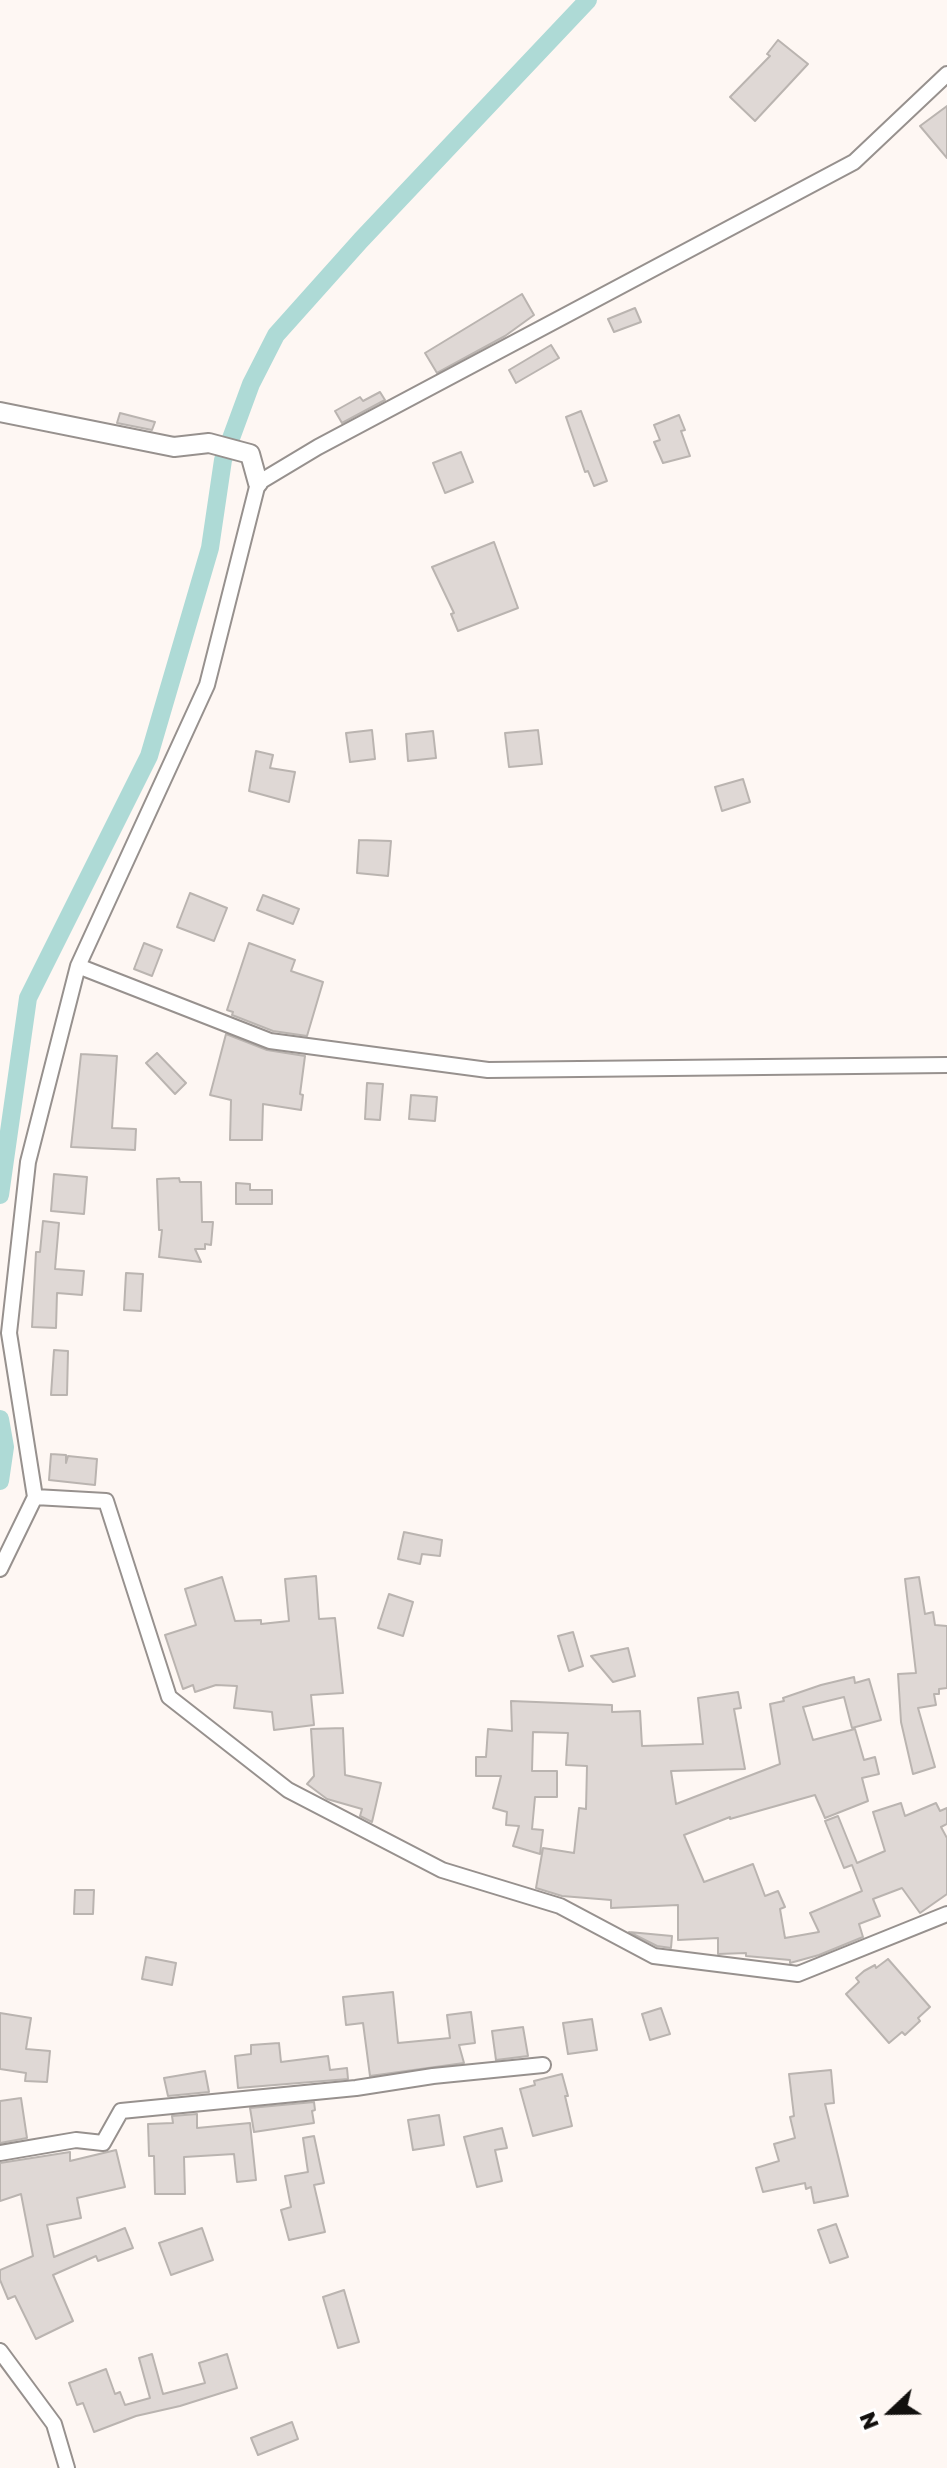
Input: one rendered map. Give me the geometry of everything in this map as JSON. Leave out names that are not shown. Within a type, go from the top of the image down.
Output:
[{"type":"street","points":[[258,483],[318,447],[854,162],[947,74]]},
{"type":"street","points":[[0,412],[174,447],[209,443],[250,454],[258,483],[207,685],[78,966],[28,1162],[9,1333],[35,1497],[0,1569]]},
{"type":"street","points":[[78,966],[270,1041],[488,1070],[947,1065]]},
{"type":"street","points":[[35,1497],[106,1501],[169,1697],[288,1790],[442,1870],[560,1906],[654,1956],[798,1974],[947,1914]]},
{"type":"street","points":[[0,2153],[76,2140],[103,2143],[121,2111],[356,2088],[433,2076],[543,2065]]},
{"type":"street","points":[[0,2351],[54,2424],[67,2468]]},
{"type":"building","points":[[778,40],[808,64],[755,121],[730,97],[770,56],[767,54]]},
{"type":"building","points":[[947,106],[947,158],[920,126]]},
{"type":"building","points":[[522,294],[534,315],[505,336],[437,373],[425,353]]},
{"type":"building","points":[[635,308],[641,322],[614,332],[608,319]]},
{"type":"building","points":[[551,345],[559,358],[516,383],[509,370]]},
{"type":"building","points":[[380,392],[385,400],[342,423],[335,411],[360,397],[363,401]]},
{"type":"building","points":[[581,411],[607,481],[594,486],[588,471],[585,472],[566,417]]},
{"type":"building","points":[[120,413],[155,422],[152,430],[117,423]]},
{"type":"building","points":[[679,415],[690,456],[663,463],[654,442],[660,440],[654,425]]},
{"type":"building","points":[[461,452],[473,482],[445,493],[433,463]]},
{"type":"building","points":[[494,542],[518,608],[458,631],[451,614],[454,613],[432,567]]},
{"type":"building","points":[[372,730],[375,759],[350,762],[346,733]]},
{"type":"building","points":[[538,730],[542,764],[509,767],[505,733]]},
{"type":"building","points":[[433,731],[436,758],[408,761],[406,734]]},
{"type":"building","points":[[256,751],[273,755],[270,768],[295,772],[289,802],[249,791]]},
{"type":"building","points":[[743,779],[750,802],[722,811],[715,787]]},
{"type":"building","points":[[359,840],[391,841],[388,876],[357,873]]},
{"type":"building","points":[[190,893],[227,908],[214,941],[177,927]]},
{"type":"building","points":[[263,895],[299,909],[293,924],[257,910]]},
{"type":"building","points":[[144,943],[162,950],[152,976],[134,969]]},
{"type":"building","points":[[249,943],[295,960],[291,971],[323,982],[307,1036],[273,1031],[232,1015],[233,1012],[227,1010]]},
{"type":"building","points":[[226,1034],[267,1050],[305,1056],[301,1110],[263,1104],[262,1140],[230,1140],[231,1100],[210,1095]]},
{"type":"building","points":[[157,1053],[186,1083],[175,1094],[146,1063]]},
{"type":"building","points":[[81,1054],[117,1056],[112,1128],[136,1129],[135,1150],[71,1147]]},
{"type":"building","points":[[367,1083],[383,1084],[380,1120],[365,1119]]},
{"type":"building","points":[[411,1095],[437,1097],[435,1121],[409,1119]]},
{"type":"building","points":[[54,1174],[87,1177],[84,1214],[51,1211]]},
{"type":"building","points":[[179,1178],[180,1182],[201,1182],[202,1222],[213,1222],[211,1245],[205,1244],[205,1249],[195,1249],[201,1262],[159,1257],[162,1230],[159,1230],[157,1179]]},
{"type":"building","points":[[236,1183],[250,1184],[250,1190],[272,1190],[272,1204],[236,1204]]},
{"type":"building","points":[[43,1221],[59,1223],[55,1269],[84,1271],[82,1295],[57,1293],[56,1328],[32,1327],[36,1252],[40,1252]]},
{"type":"building","points":[[126,1273],[143,1274],[141,1311],[124,1310]]},
{"type":"building","points":[[54,1350],[68,1351],[67,1395],[51,1395]]},
{"type":"building","points":[[51,1454],[66,1455],[66,1463],[68,1456],[97,1459],[95,1485],[49,1480]]},
{"type":"building","points":[[404,1532],[442,1540],[440,1556],[422,1554],[420,1564],[398,1559]]},
{"type":"building","points":[[316,1576],[319,1619],[335,1618],[343,1693],[311,1695],[314,1725],[274,1730],[272,1712],[234,1708],[237,1686],[216,1685],[195,1692],[193,1685],[183,1689],[165,1635],[196,1625],[185,1589],[222,1577],[235,1621],[261,1620],[261,1624],[289,1621],[285,1579]]},
{"type":"building","points":[[919,1577],[925,1614],[933,1612],[935,1625],[947,1626],[947,1688],[939,1689],[939,1694],[934,1694],[936,1705],[918,1708],[935,1767],[913,1774],[901,1722],[898,1674],[916,1673],[905,1579]]},
{"type":"building","points":[[389,1594],[413,1602],[403,1636],[378,1628]]},
{"type":"building","points":[[573,1632],[583,1666],[569,1671],[558,1636]]},
{"type":"building","points":[[628,1648],[635,1676],[613,1682],[591,1656]]},
{"type":"building","points":[[854,1677],[855,1683],[869,1679],[881,1720],[852,1728],[844,1697],[803,1707],[813,1740],[855,1729],[864,1760],[875,1757],[879,1774],[862,1778],[868,1801],[825,1818],[815,1795],[730,1817],[684,1835],[704,1882],[753,1864],[765,1896],[778,1891],[785,1907],[780,1909],[785,1938],[819,1932],[810,1913],[862,1891],[852,1865],[844,1868],[825,1821],[838,1816],[857,1863],[885,1851],[873,1812],[901,1803],[905,1816],[936,1803],[940,1811],[947,1808],[947,1824],[941,1827],[947,1838],[947,1894],[920,1913],[902,1888],[873,1899],[880,1916],[859,1924],[863,1937],[790,1963],[790,1960],[746,1956],[746,1953],[718,1954],[718,1938],[678,1940],[678,1905],[611,1908],[611,1900],[562,1896],[536,1888],[543,1848],[574,1853],[579,1808],[586,1809],[587,1766],[566,1765],[568,1733],[533,1732],[532,1771],[557,1771],[557,1797],[535,1797],[532,1829],[543,1830],[540,1854],[513,1846],[519,1826],[506,1825],[507,1812],[493,1808],[501,1776],[476,1776],[476,1757],[486,1757],[488,1729],[512,1731],[511,1701],[612,1705],[612,1712],[640,1711],[642,1746],[703,1744],[698,1698],[738,1692],[741,1708],[734,1709],[745,1769],[671,1771],[676,1804],[780,1764],[770,1704],[821,1685]]},
{"type":"building","points":[[343,1728],[345,1775],[381,1783],[372,1822],[360,1816],[362,1809],[327,1799],[307,1784],[314,1776],[311,1729]]},
{"type":"building","points":[[75,1890],[94,1890],[93,1914],[74,1914]]},
{"type":"building","points":[[629,1932],[672,1936],[671,1948],[657,1946]]},
{"type":"building","points":[[146,1957],[176,1963],[172,1985],[142,1979]]},
{"type":"building","points":[[888,1959],[930,2007],[905,2035],[902,2032],[889,2043],[846,1994],[859,1982],[856,1978],[864,1971],[875,1965],[876,1968]]},
{"type":"building","points":[[393,1992],[398,2043],[450,2038],[447,2015],[471,2012],[475,2043],[459,2045],[464,2063],[370,2076],[363,2023],[346,2025],[343,1997]]},
{"type":"building","points":[[661,2008],[670,2034],[650,2040],[642,2014]]},
{"type":"building","points":[[0,2013],[31,2018],[26,2049],[50,2051],[47,2082],[25,2081],[26,2073],[0,2069]]},
{"type":"building","points":[[592,2019],[597,2050],[568,2054],[563,2023]]},
{"type":"building","points":[[523,2027],[528,2056],[496,2060],[492,2031]]},
{"type":"building","points":[[279,2043],[281,2062],[328,2056],[330,2070],[347,2068],[348,2079],[238,2088],[235,2056],[251,2054],[251,2045]]},
{"type":"building","points":[[831,2070],[834,2103],[825,2104],[848,2196],[814,2203],[811,2187],[806,2189],[805,2183],[763,2192],[756,2168],[779,2161],[774,2144],[795,2138],[790,2117],[794,2116],[789,2074]]},
{"type":"building","points":[[205,2071],[209,2092],[168,2096],[164,2078]]},
{"type":"building","points":[[562,2074],[572,2126],[533,2136],[520,2089],[535,2085],[534,2081]]},
{"type":"building","points":[[21,2098],[27,2138],[0,2143],[0,2101]]},
{"type":"building","points":[[314,2102],[314,2123],[254,2132],[250,2108]]},
{"type":"building","points":[[197,2114],[197,2128],[250,2123],[256,2180],[237,2182],[234,2154],[184,2157],[185,2194],[155,2194],[154,2156],[149,2156],[148,2124],[173,2123],[172,2116]]},
{"type":"building","points":[[439,2115],[444,2145],[413,2150],[408,2120]]},
{"type":"building","points":[[502,2128],[507,2148],[495,2150],[502,2181],[477,2187],[464,2137]]},
{"type":"building","points":[[314,2136],[324,2183],[314,2185],[325,2232],[289,2240],[281,2210],[291,2207],[285,2176],[308,2172],[303,2138]]},
{"type":"building","points":[[116,2150],[125,2187],[77,2198],[81,2218],[47,2225],[54,2257],[125,2228],[133,2248],[98,2261],[96,2256],[53,2275],[73,2321],[36,2339],[15,2296],[8,2299],[0,2280],[0,2270],[33,2256],[21,2194],[0,2201],[0,2163],[70,2152],[70,2161]]},
{"type":"building","points":[[836,2224],[848,2257],[830,2263],[818,2230]]},
{"type":"building","points":[[202,2228],[213,2260],[171,2275],[159,2243]]},
{"type":"building","points":[[344,2290],[359,2342],[338,2348],[323,2297]]},
{"type":"building","points":[[152,2354],[163,2394],[205,2383],[199,2363],[227,2354],[237,2388],[136,2416],[94,2432],[83,2403],[77,2405],[69,2383],[106,2369],[115,2394],[120,2392],[125,2405],[150,2398],[139,2358]]},
{"type":"building","points":[[292,2422],[298,2439],[258,2455],[251,2438]]},
{"type":"waterway","points":[[0,1195],[28,998],[149,756],[210,548],[223,460],[251,384],[276,335],[361,240],[588,0]]},
{"type":"waterway","points":[[0,1419],[5,1447],[0,1481]]}]
